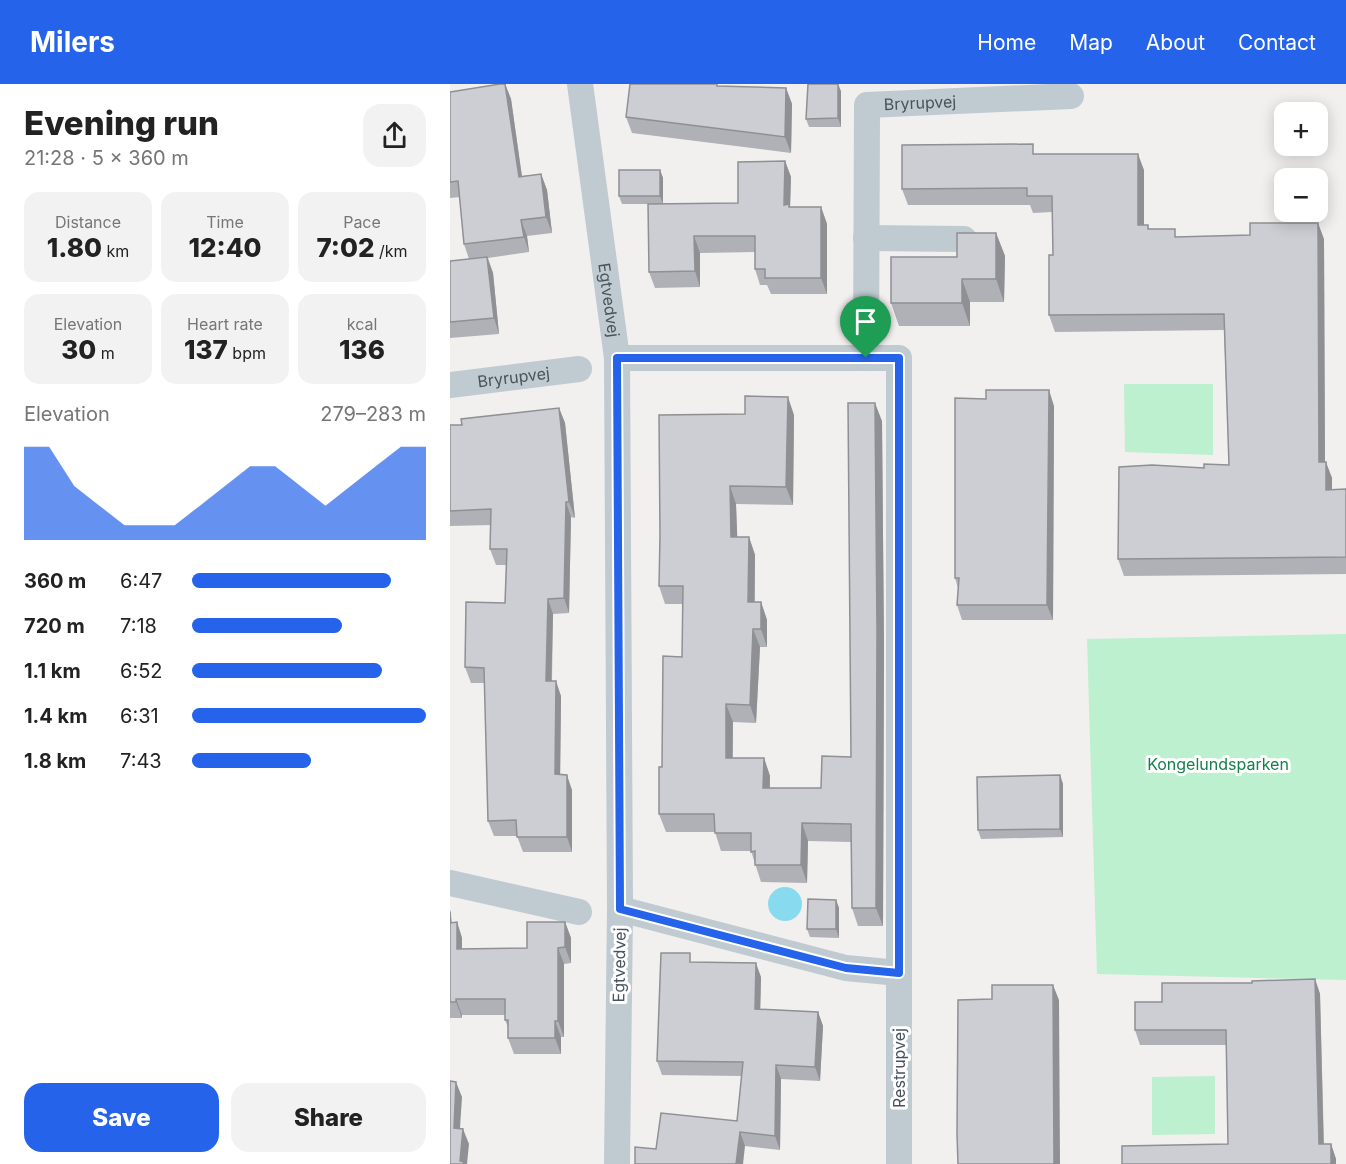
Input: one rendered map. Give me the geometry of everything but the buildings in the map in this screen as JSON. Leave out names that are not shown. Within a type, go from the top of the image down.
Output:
[{"type":"street","name":"Egtvedvej","points":[[580,84],[617,358],[620,909],[617,1164]]},
{"type":"street","name":"Bryrupvej","points":[[866,358],[867,105],[1071,96]]},
{"type":"street","points":[[866,238],[964,239]]},
{"type":"street","points":[[617,358],[866,358]]},
{"type":"street","name":"Restrupvej","points":[[866,358],[899,358],[899,1164]]},
{"type":"street","name":"Bryrupvej","points":[[450,385],[579,369]]},
{"type":"street","points":[[450,883],[579,912]]},
{"type":"street","points":[[620,909],[846,968],[899,973]]},
{"type":"green space","points":[[1124,384],[1213,384],[1213,455],[1125,452]]},
{"type":"green space","name":"Kongelundsparken","points":[[1346,634],[1346,980],[1097,974],[1087,639]]},
{"type":"green space","points":[[1215,1076],[1215,1134],[1152,1135],[1152,1077]]},
{"type":"water","points":[[785,887],[797,892],[802,904],[797,916],[785,921],[773,916],[768,904],[773,892]]},
{"type":"route","points":[[617,358],[866,358],[899,358],[899,973],[846,968],[620,909],[617,358]]}]
